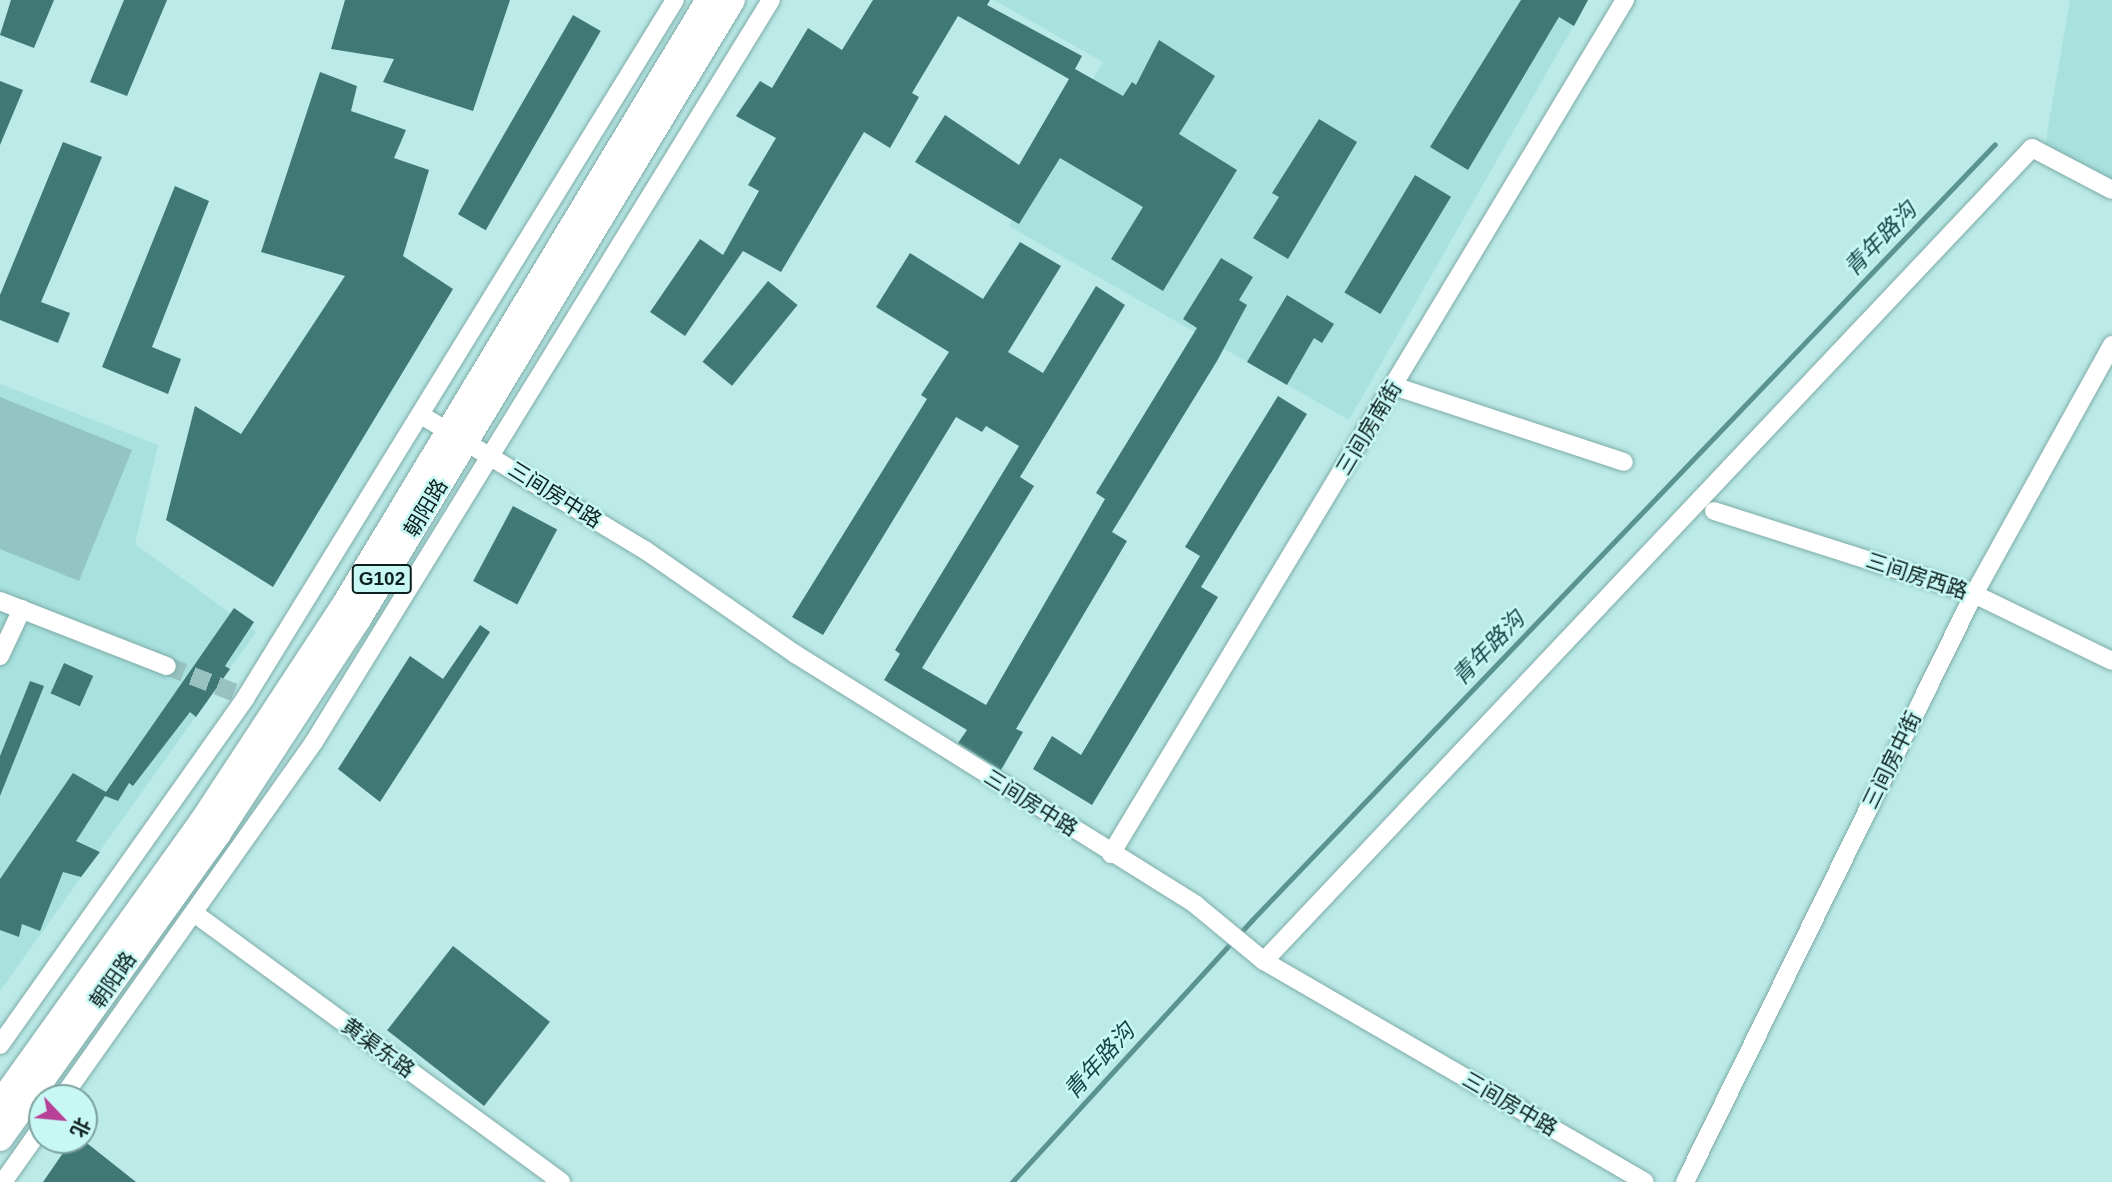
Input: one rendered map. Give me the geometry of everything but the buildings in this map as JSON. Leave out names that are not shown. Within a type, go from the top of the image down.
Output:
[{"type":"highway","name":"朝阳路","points":[[0,1104],[209,812],[342,609],[467,442],[709,0]]},
{"type":"highway","name":"朝阳路","points":[[0,1138],[218,833],[467,442],[732,0]]},
{"type":"street","points":[[0,1045],[246,697],[675,0]]},
{"type":"street","name":"朝阳路","points":[[72,1084],[314,742],[408,594],[467,442],[771,0]]},
{"type":"street","name":"三间房南街","points":[[1111,854],[1625,0]]},
{"type":"street","points":[[1260,958],[2032,148],[2112,190]]},
{"type":"street","name":"三间房中街","points":[[1685,1182],[1975,594],[2112,345]]},
{"type":"street","points":[[1394,386],[1624,462]]},
{"type":"street","name":"三间房中路","points":[[421,415],[645,550],[795,654],[1211,915],[1260,958],[1644,1182]]},
{"type":"street","name":"三间房西路","points":[[1714,511],[1975,594],[2112,662]]},
{"type":"street","points":[[0,601],[167,666]]},
{"type":"street","points":[[0,656],[22,609]]},
{"type":"street","name":"黄渠东路","points":[[194,913],[561,1182]]},
{"type":"street","points":[[3,1182],[28,1147]]},
{"type":"shaded area","points":[[994,0],[1588,0],[1349,420],[1009,226],[1103,62]]},
{"type":"shaded area","points":[[2070,0],[2112,0],[2112,180],[2045,145]]},
{"type":"shaded area","points":[[0,384],[158,445],[135,544],[256,632],[0,991]]},
{"type":"shaded area","points":[[0,397],[132,450],[79,581],[0,549]]},
{"type":"waterway","name":"青年路沟","points":[[1012,1182],[1252,920],[1995,144]]},
{"type":"tunnel","points":[[167,666],[246,697]]}]
